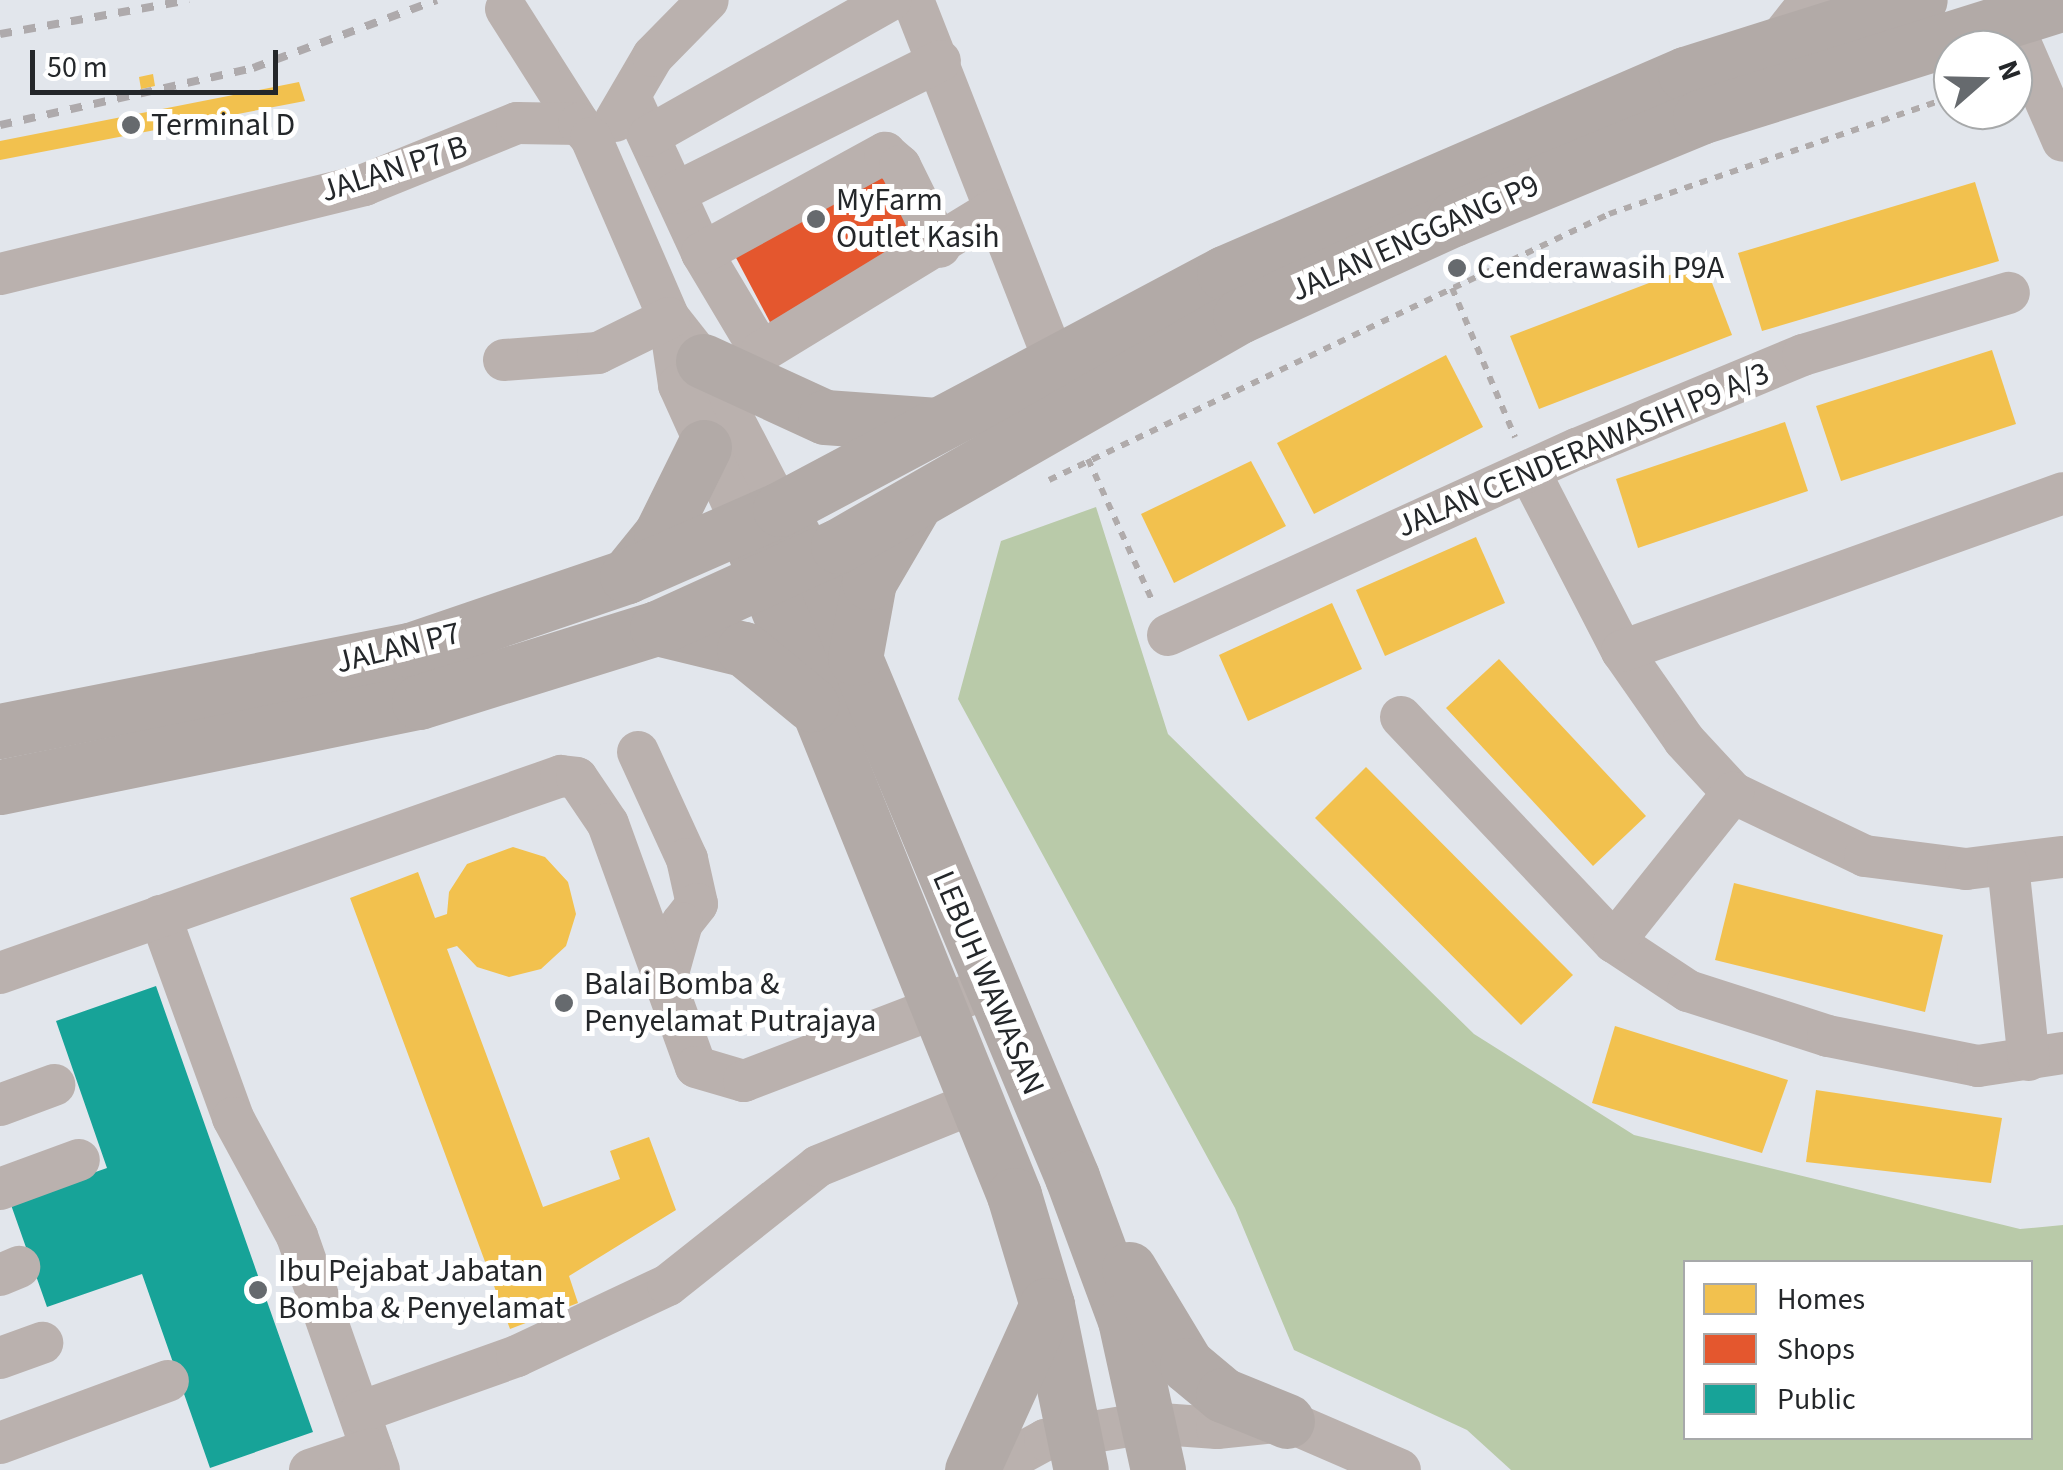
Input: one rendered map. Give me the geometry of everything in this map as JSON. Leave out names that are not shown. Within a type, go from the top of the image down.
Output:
[{"type":"main road","name":"JALAN ENGGANG P9","points":[[938,424],[1224,274],[1685,74],[1920,0]]},
{"type":"main road","name":"JALAN ENGGANG P9","points":[[787,568],[915,502],[1240,316],[1453,219],[1700,117],[2063,3]]},
{"type":"main road","points":[[703,362],[825,417],[938,424]]},
{"type":"main road","name":"JALAN P7","points":[[0,730],[410,650],[627,576],[761,518],[938,424]]},
{"type":"main road","points":[[627,576],[660,534],[704,447]]},
{"type":"main road","points":[[855,658],[869,582],[915,502]]},
{"type":"main road","name":"LEBUH WAWASAN","points":[[761,518],[787,568],[855,658],[988,988],[1072,1177],[1126,1320],[1153,1446]]},
{"type":"main road","name":"JALAN P7","points":[[0,787],[419,702],[657,628],[787,568]]},
{"type":"main road","name":"LEBUH WAWASAN","points":[[787,568],[818,711],[935,1008],[1014,1195],[1048,1306],[1077,1453]]},
{"type":"main road","points":[[657,628],[744,649],[818,711]]},
{"type":"main road","points":[[1072,1177],[1186,1365],[1223,1395],[1287,1422]]},
{"type":"main road","points":[[972,1470],[1048,1306]]},
{"type":"street","points":[[708,0],[653,56],[640,118],[702,253],[762,352],[940,247],[994,210]]},
{"type":"street","points":[[585,131],[640,118],[890,0]]},
{"type":"street","points":[[913,0],[1055,363]]},
{"type":"street","points":[[1777,44],[1811,0]]},
{"type":"street","points":[[506,9],[585,131],[669,318],[703,362],[761,518]]},
{"type":"street","points":[[2009,17],[2063,141]]},
{"type":"street","points":[[675,194],[940,61]]},
{"type":"street","name":"JALAN P7 B","points":[[0,274],[364,185],[517,123],[585,131]]},
{"type":"street","points":[[766,146],[793,202]]},
{"type":"street","points":[[702,253],[885,153],[900,166],[940,247]]},
{"type":"street","name":"JALAN CENDERAWASIH P9 A/3","points":[[1168,635],[1529,471],[1802,355],[2009,293]]},
{"type":"street","points":[[669,318],[679,385],[704,447],[761,518]]},
{"type":"street","points":[[1529,471],[1622,651],[1684,740],[1733,792],[1865,856],[1966,869],[2063,857]]},
{"type":"street","points":[[1622,651],[2063,493]]},
{"type":"street","points":[[1401,716],[1614,942],[1688,991],[1828,1036],[1978,1066],[2046,1057],[2008,864]]},
{"type":"street","points":[[638,752],[687,860],[697,904],[682,923],[666,984]]},
{"type":"street","points":[[0,973],[544,779],[576,778],[608,824],[696,1067],[744,1081],[988,988]]},
{"type":"street","points":[[1614,942],[1733,792]]},
{"type":"street","points":[[160,916],[233,1118],[297,1236],[370,1444]]},
{"type":"street","points":[[0,1105],[54,1085]]},
{"type":"street","points":[[310,1470],[370,1444],[517,1356],[668,1285],[818,1166],[974,1102]]},
{"type":"street","points":[[0,1189],[80,1160]]},
{"type":"street","points":[[0,1358],[42,1343]]},
{"type":"street","points":[[8,1470],[0,1445],[168,1381]]},
{"type":"street","points":[[990,1470],[1045,1440],[1077,1453],[1153,1446],[1217,1428],[1287,1422],[1400,1470]]},
{"type":"path","points":[[1039,485],[1609,214],[1933,103]]},
{"type":"path","points":[[1452,288],[1529,471]]},
{"type":"path","points":[[1088,459],[1168,635]]},
{"type":"green space","points":[[1096,507],[1168,734],[1474,1034],[1634,1135],[2020,1229],[2063,1225],[2063,1470],[1511,1470],[1467,1430],[1294,1350],[1235,1208],[958,699],[1001,541]]},
{"type":"building: Homes","points":[[153,74],[155,86],[141,89],[139,77]]},
{"type":"building: Homes","name":"Terminal D","points":[[299,82],[305,101],[0,160],[0,141]]},
{"type":"building: Homes","points":[[1975,182],[1999,261],[1762,331],[1738,253]]},
{"type":"building: Homes","points":[[1704,262],[1732,335],[1539,409],[1510,336]]},
{"type":"building: Homes","points":[[1992,350],[2016,424],[1841,481],[1816,406]]},
{"type":"building: Homes","points":[[1446,355],[1483,427],[1314,514],[1277,443]]},
{"type":"building: Homes","points":[[1785,422],[1808,491],[1638,548],[1616,479]]},
{"type":"building: Homes","points":[[1251,461],[1286,526],[1174,583],[1141,514]]},
{"type":"building: Homes","points":[[1476,537],[1505,603],[1385,656],[1356,590]]},
{"type":"building: Homes","points":[[1332,603],[1362,669],[1248,721],[1219,655]]},
{"type":"building: Homes","points":[[1499,659],[1646,816],[1593,866],[1446,708]]},
{"type":"building: Homes","points":[[1366,767],[1573,975],[1521,1025],[1315,818]]},
{"type":"building: Homes","points":[[513,847],[545,857],[568,882],[576,914],[566,946],[541,969],[509,977],[477,967],[457,946],[447,949],[543,1207],[620,1179],[610,1151],[649,1137],[676,1210],[569,1276],[578,1303],[510,1329],[350,898],[418,872],[435,918],[447,914],[449,892],[467,864]]},
{"type":"building: Homes","points":[[1734,883],[1943,935],[1925,1012],[1715,960]]},
{"type":"building: Homes","points":[[1615,1026],[1788,1080],[1762,1153],[1592,1103]]},
{"type":"building: Homes","points":[[1816,1090],[2002,1118],[1991,1183],[1806,1162]]},
{"type":"building: Shops","points":[[884,173],[922,246],[772,326],[734,254]]},
{"type":"building: Public","points":[[156,986],[313,1432],[210,1468],[142,1274],[47,1307],[10,1202],[107,1168],[56,1021]]},
{"type":"railway","points":[[0,34],[189,0]]},
{"type":"railway","points":[[0,125],[253,68],[437,0]]},
{"type":"place","name":"Terminal D","points":[[131,125]]},
{"type":"place","name":"MyFarm Outlet Kasih","points":[[816,219]]},
{"type":"place","name":"Cenderawasih P9A","points":[[1457,268]]},
{"type":"place","name":"Balai Bomba & Penyelamat Putrajaya","points":[[564,1003]]},
{"type":"place","name":"Ibu Pejabat Jabatan Bomba & Penyelamat","points":[[258,1290]]}]
